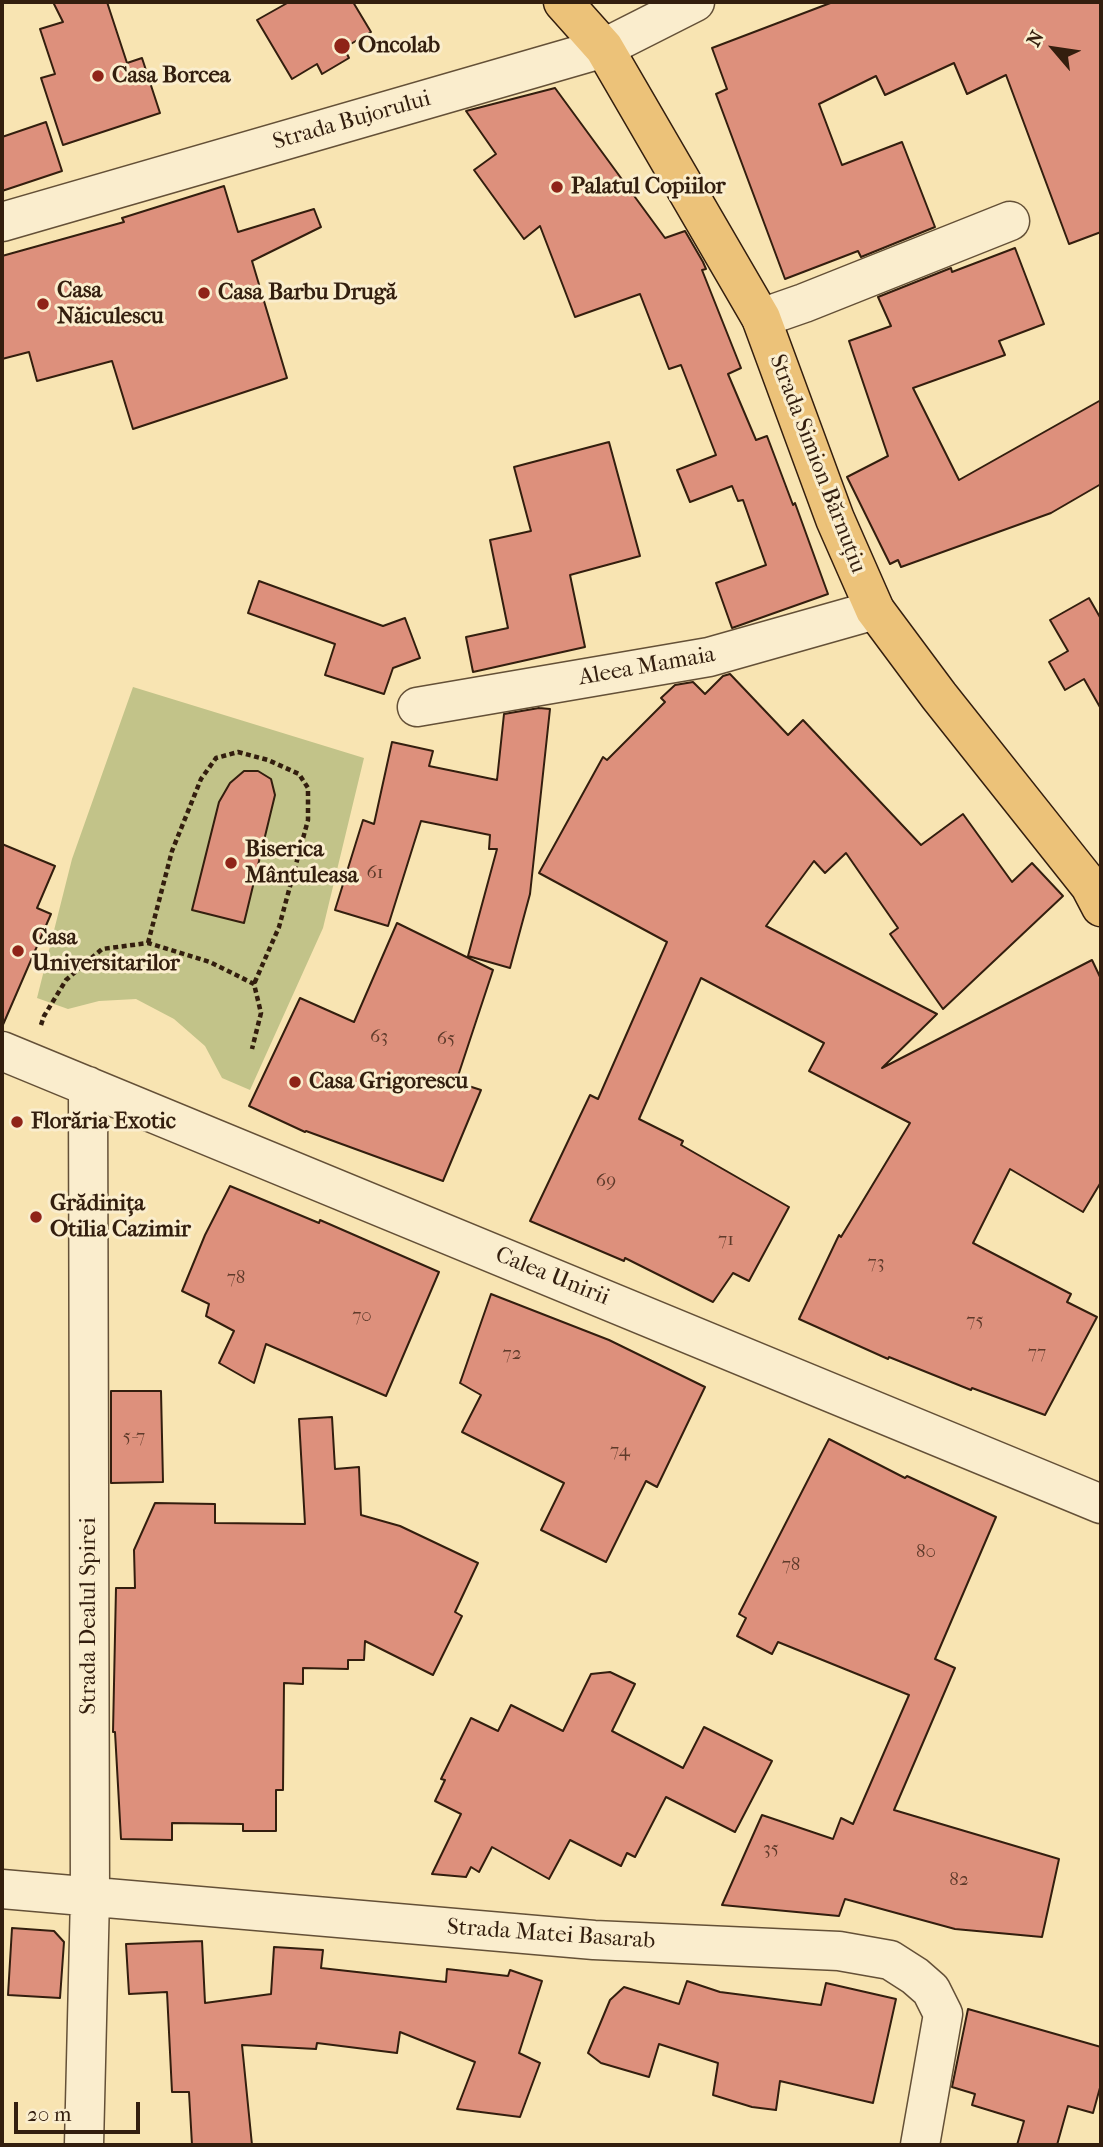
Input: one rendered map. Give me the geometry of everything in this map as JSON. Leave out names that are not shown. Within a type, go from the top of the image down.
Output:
[{"type":"main road","name":"Strada Simion Bărnuțiu","points":[[563,2],[604,48],[761,318],[835,519],[875,610],[939,696],[1090,886],[1101,907]]},
{"type":"street","name":"Strada Bujorului","points":[[2,222],[604,48],[695,2]]},
{"type":"street","points":[[761,318],[1010,221]]},
{"type":"street","name":"Aleea Mamaia","points":[[416,707],[709,657],[875,610]]},
{"type":"street","name":"Calea Unirii","points":[[16,1057],[1101,1504]]},
{"type":"street","name":"Strada Dealul Spirei","points":[[84,2145],[90,1896],[88,1086]]},
{"type":"street","name":"Strada Matei Basarab","points":[[2,1889],[594,1940],[839,1951],[890,1960],[931,1990],[943,2014],[920,2145]]},
{"type":"path","points":[[148,943],[172,851],[201,779],[216,758],[237,752],[268,760],[299,774],[308,788],[308,820],[279,927],[254,985],[261,1013],[252,1049]]},
{"type":"path","points":[[16,1057],[66,980],[102,949],[148,943],[209,962],[254,985]]},
{"type":"green space","points":[[133,687],[364,758],[323,928],[250,1090],[222,1078],[205,1046],[174,1019],[136,999],[99,1001],[68,1009],[37,998],[72,859]]},
{"type":"building","name":"Casa Borcea","points":[[53,2],[107,2],[127,63],[142,58],[160,113],[63,145],[41,78],[55,74],[40,29],[63,22]]},
{"type":"building","points":[[289,2],[353,2],[371,32],[344,48],[349,58],[322,74],[317,64],[292,79],[257,20]]},
{"type":"building","points":[[833,2],[1101,2],[1101,232],[1069,244],[1006,75],[967,94],[954,63],[885,95],[876,76],[819,104],[842,165],[902,142],[935,227],[861,257],[858,251],[785,279],[716,94],[727,89],[712,48]]},
{"type":"building","points":[[555,88],[665,238],[685,231],[703,262],[706,269],[702,270],[741,368],[728,374],[756,440],[767,436],[828,594],[732,628],[716,583],[766,565],[743,500],[738,501],[732,486],[690,502],[677,470],[716,455],[681,365],[669,369],[640,294],[575,317],[540,226],[524,239],[474,170],[496,154],[466,111]]},
{"type":"building","points":[[46,122],[62,171],[2,191],[2,137]]},
{"type":"building","points":[[224,186],[238,232],[314,209],[321,227],[252,261],[287,378],[133,429],[112,361],[37,381],[29,352],[2,359],[2,256],[124,222],[122,218]]},
{"type":"building","points":[[1015,248],[1044,324],[999,341],[1005,355],[913,388],[959,480],[1101,400],[1101,484],[1051,513],[901,567],[898,560],[890,564],[847,477],[888,456],[849,341],[891,326],[878,297],[951,268],[952,272]]},
{"type":"building","points":[[609,442],[640,556],[570,575],[585,647],[473,672],[466,637],[508,628],[490,540],[531,531],[514,467]]},
{"type":"building","points":[[259,581],[383,626],[405,618],[420,658],[393,668],[384,694],[325,675],[335,644],[248,613]]},
{"type":"building","points":[[1089,598],[1101,619],[1101,709],[1084,679],[1065,690],[1049,662],[1068,651],[1050,620]]},
{"type":"building","points":[[730,674],[788,735],[803,720],[921,845],[963,814],[1012,882],[1032,863],[1063,896],[943,1009],[890,934],[898,928],[846,853],[825,873],[814,861],[766,926],[937,1014],[882,1068],[1092,960],[1101,979],[1101,1182],[1083,1212],[1010,1169],[973,1243],[1071,1294],[1067,1302],[1097,1317],[1045,1415],[972,1388],[971,1390],[889,1357],[888,1359],[799,1319],[839,1235],[841,1237],[910,1123],[809,1071],[824,1043],[701,978],[639,1119],[683,1141],[681,1145],[789,1207],[749,1281],[733,1273],[713,1302],[625,1258],[624,1261],[530,1221],[590,1095],[598,1099],[667,942],[539,873],[603,757],[607,760],[665,702],[661,698],[675,685],[693,682],[705,694],[723,676]]},
{"type":"building","points":[[539,708],[550,709],[530,894],[510,968],[468,956],[497,849],[489,849],[490,835],[421,821],[388,926],[335,910],[363,820],[374,824],[392,742],[433,751],[429,766],[497,780],[504,714]]},
{"type":"building","name":"Biserica Mântuleasa","points":[[244,771],[258,771],[271,779],[275,795],[244,923],[192,910],[219,802],[230,783]]},
{"type":"building","name":"Casa Universitarilor","points":[[2,844],[55,866],[37,908],[51,914],[2,1027]]},
{"type":"building","points":[[397,923],[493,970],[456,1082],[481,1090],[443,1181],[305,1132],[249,1106],[300,998],[354,1022]]},
{"type":"building","points":[[230,1186],[319,1223],[320,1220],[439,1272],[386,1396],[266,1344],[254,1383],[219,1363],[234,1331],[206,1316],[209,1304],[182,1291],[205,1235]]},
{"type":"building","points":[[491,1294],[609,1340],[705,1387],[657,1487],[646,1481],[606,1562],[541,1530],[564,1483],[462,1432],[481,1395],[460,1383]]},
{"type":"building","points":[[111,1391],[161,1391],[163,1482],[111,1483]]},
{"type":"building","points":[[332,1417],[335,1469],[359,1467],[361,1515],[400,1526],[478,1563],[455,1612],[462,1616],[433,1675],[365,1641],[364,1660],[348,1660],[348,1669],[303,1668],[303,1684],[284,1683],[283,1790],[276,1790],[276,1831],[243,1831],[243,1824],[172,1823],[172,1840],[121,1839],[113,1732],[116,1588],[135,1588],[134,1550],[155,1503],[215,1504],[215,1523],[305,1524],[299,1419]]},
{"type":"building","points":[[829,1439],[905,1478],[907,1476],[996,1517],[935,1659],[955,1668],[894,1810],[1059,1859],[1042,1937],[955,1929],[845,1899],[839,1916],[722,1905],[762,1815],[833,1839],[841,1818],[853,1824],[909,1695],[778,1642],[772,1654],[737,1636],[746,1618],[739,1614]]},
{"type":"building","points":[[610,1672],[635,1684],[612,1731],[683,1768],[704,1727],[772,1761],[735,1832],[666,1797],[635,1857],[627,1853],[621,1866],[570,1840],[549,1879],[492,1847],[479,1872],[471,1867],[466,1877],[432,1874],[461,1814],[435,1801],[445,1780],[441,1779],[471,1718],[498,1731],[511,1705],[563,1731],[591,1674]]},
{"type":"building","points":[[12,1928],[54,1931],[64,1942],[60,1998],[8,1995]]},
{"type":"building","points":[[202,1941],[205,2003],[271,1994],[274,1947],[323,1950],[321,1968],[446,1982],[447,1969],[508,1976],[510,1970],[542,1981],[519,2053],[540,2063],[520,2117],[457,2109],[475,2062],[400,2032],[397,2053],[317,2043],[316,2049],[242,2045],[252,2145],[192,2145],[189,2092],[172,2092],[167,1992],[129,1994],[126,1944]]},
{"type":"building","points":[[687,1981],[720,1992],[821,2005],[826,1983],[896,1999],[873,2103],[780,2081],[776,2110],[752,2107],[713,2095],[718,2063],[659,2044],[649,2077],[601,2063],[588,2053],[610,2000],[624,1987],[679,2004]]},
{"type":"building","points":[[968,2009],[1101,2047],[1101,2084],[1093,2113],[1068,2106],[1057,2145],[1017,2145],[1024,2121],[972,2105],[975,2094],[952,2087]]},
{"type":"place","name":"Oncolab","points":[[342,46]]},
{"type":"place","name":"Casa Borcea","points":[[98,76]]},
{"type":"place","name":"Palatul Copiilor","points":[[557,187]]},
{"type":"place","name":"Casa Barbu Drugă","points":[[204,293]]},
{"type":"place","name":"Casa Năiculescu","points":[[43,304]]},
{"type":"place","name":"Biserica Mântuleasa","points":[[231,863]]},
{"type":"place","name":"Casa Universitarilor","points":[[18,951]]},
{"type":"place","name":"Casa Grigorescu","points":[[295,1082]]},
{"type":"place","name":"Florăria Exotic","points":[[17,1122]]},
{"type":"place","name":"Grădinița Otilia Cazimir","points":[[36,1217]]}]
